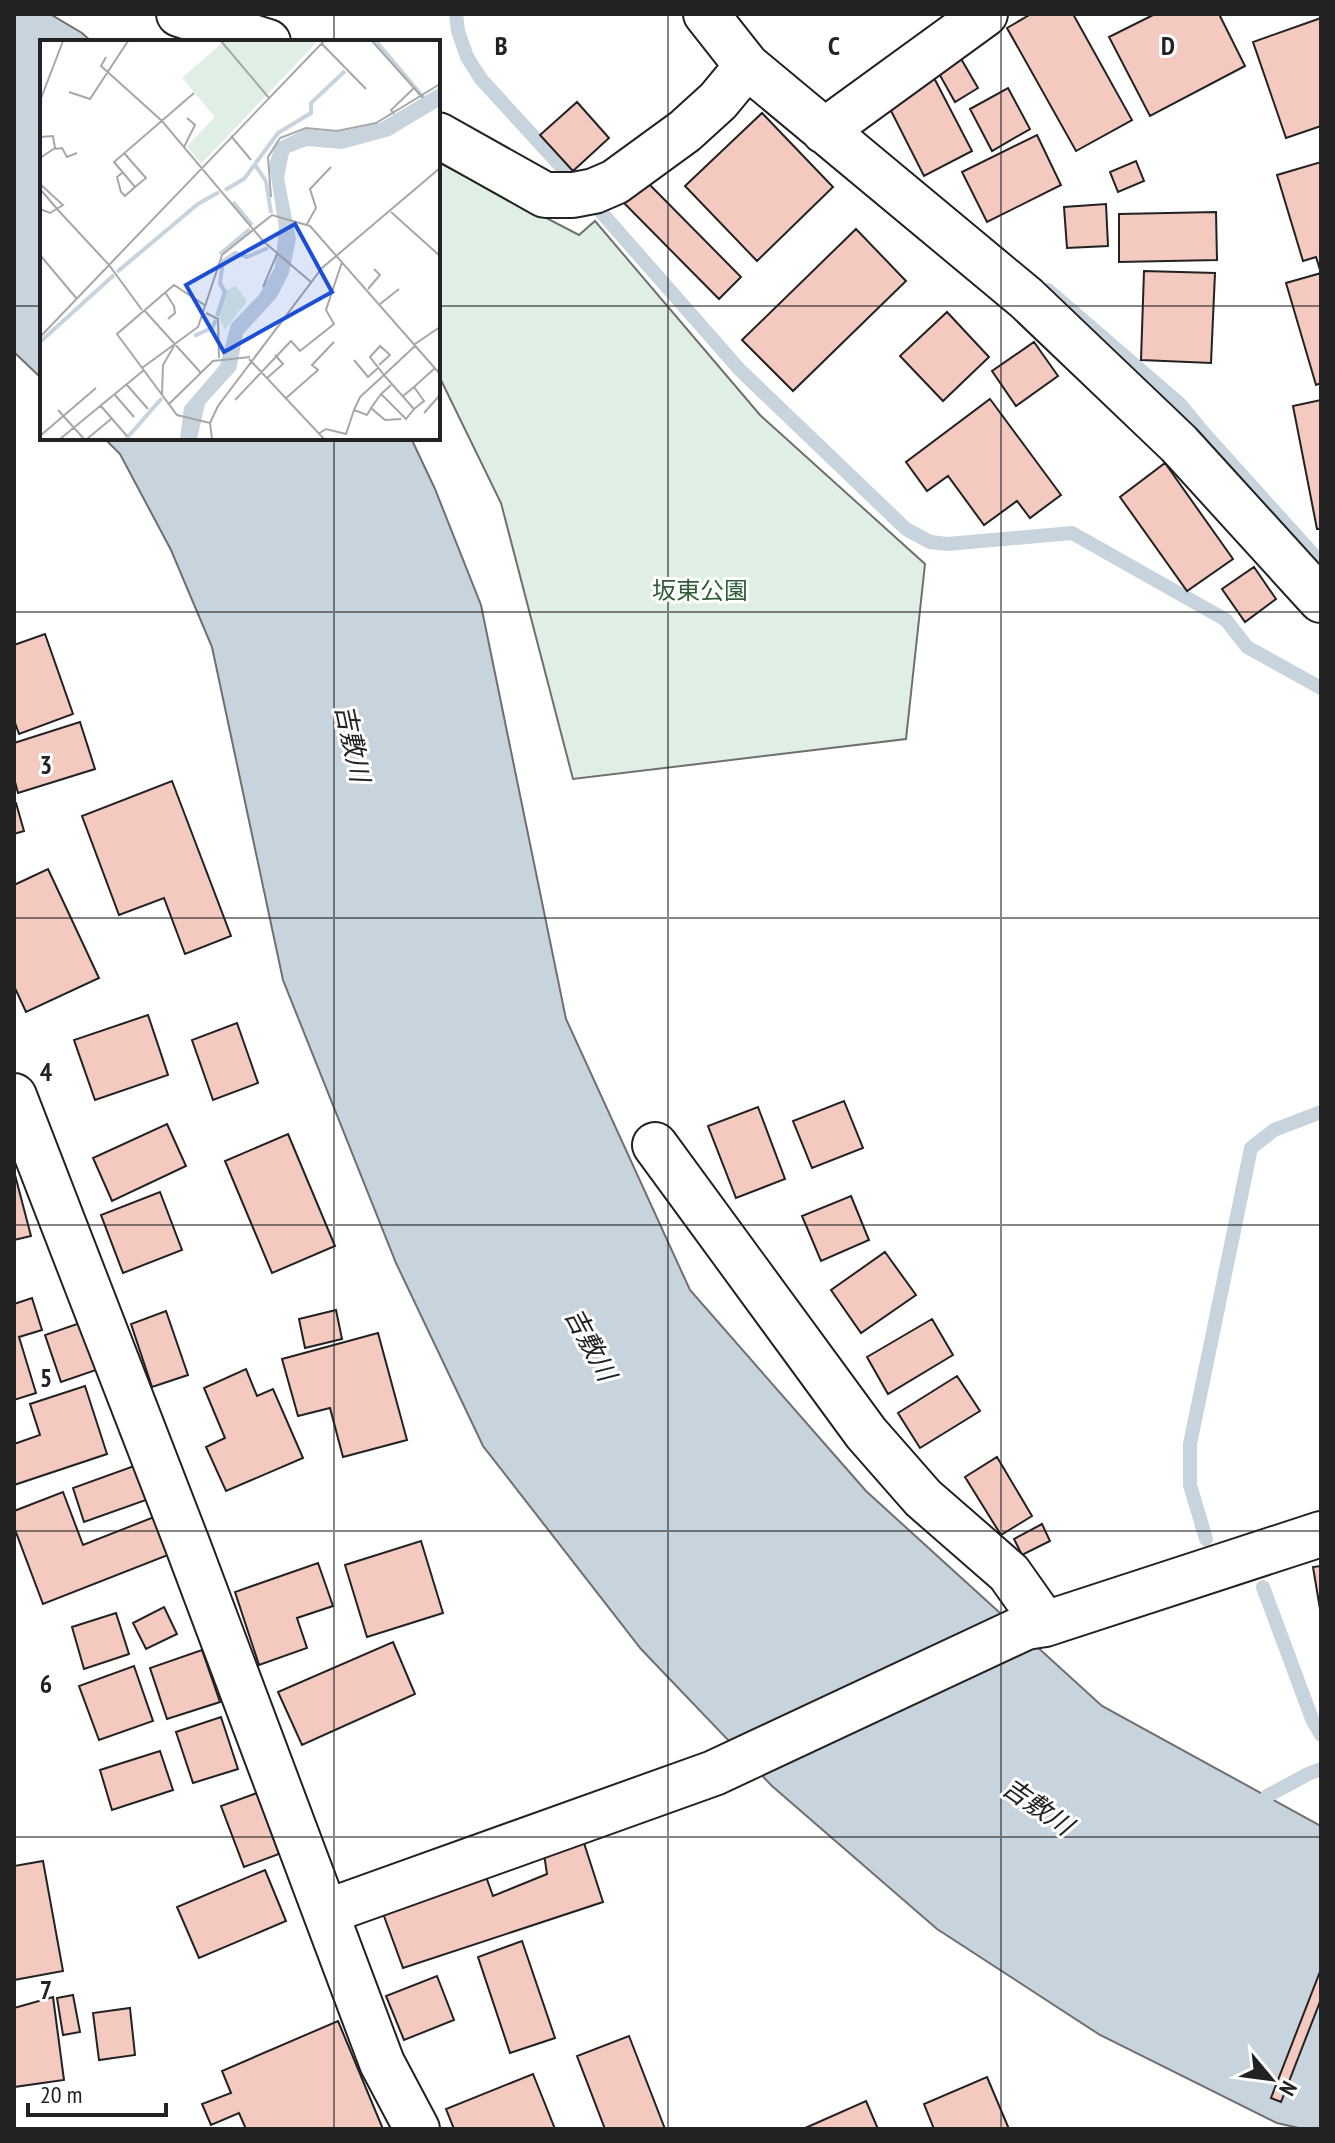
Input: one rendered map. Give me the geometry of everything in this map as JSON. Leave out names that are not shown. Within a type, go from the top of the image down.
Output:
[{"type":"street","points":[[179,14],[262,40]]},
{"type":"street","points":[[706,14],[747,66],[1026,298],[1179,444],[1321,600]]},
{"type":"street","points":[[824,131],[985,14]]},
{"type":"street","points":[[440,136],[545,195],[560,197],[594,191],[615,182],[685,131],[718,101],[747,66]]},
{"type":"street","points":[[14,1096],[382,2063],[417,2129]]},
{"type":"street","points":[[655,1145],[866,1433],[923,1498],[1009,1573],[1036,1626]]},
{"type":"street","points":[[326,1912],[714,1773],[1036,1626],[1321,1534]]},
{"type":"green space","name":"坂東公園","points":[[440,163],[579,235],[595,221],[760,415],[925,564],[906,739],[573,779],[501,503],[440,378]]},
{"type":"water","points":[[14,14],[50,14],[90,40],[40,40],[40,377],[14,352]]},
{"type":"water","name":"吉敷川","points":[[106,440],[412,440],[481,605],[566,1019],[690,1290],[866,1491],[1102,1706],[1321,1826],[1321,2129],[1303,2129],[1277,2123],[1100,2035],[937,1929],[772,1786],[641,1649],[483,1446],[396,1263],[283,980],[212,647],[171,550],[120,454]]},
{"type":"building","points":[[1031,14],[1073,14],[1132,120],[1076,151],[1007,28]]},
{"type":"building","points":[[1155,14],[1219,14],[1245,66],[1150,116],[1109,37]]},
{"type":"building","points":[[1321,18],[1321,126],[1286,138],[1253,42]]},
{"type":"building","points":[[960,57],[978,88],[955,102],[937,70]]},
{"type":"building","points":[[932,74],[972,151],[924,176],[885,99]]},
{"type":"building","points":[[1008,88],[1030,129],[992,151],[970,109]]},
{"type":"building","points":[[577,102],[609,138],[573,171],[540,135]]},
{"type":"building","points":[[762,113],[833,187],[757,261],[685,186]]},
{"type":"building","points":[[1037,135],[1061,185],[987,222],[962,172]]},
{"type":"building","points":[[1136,161],[1144,181],[1118,192],[1110,172]]},
{"type":"building","points":[[1321,162],[1321,273],[1316,257],[1303,261],[1277,175]]},
{"type":"building","points":[[644,179],[741,277],[719,299],[622,201]]},
{"type":"building","points":[[1106,204],[1108,246],[1067,248],[1064,207]]},
{"type":"building","points":[[1216,212],[1217,260],[1119,262],[1119,214]]},
{"type":"building","points":[[856,229],[906,281],[793,391],[742,340]]},
{"type":"building","points":[[1144,271],[1215,273],[1211,363],[1141,360]]},
{"type":"building","points":[[1321,273],[1321,383],[1316,385],[1286,283]]},
{"type":"building","points":[[947,312],[989,357],[943,401],[900,356]]},
{"type":"building","points":[[1034,342],[1058,376],[1016,406],[992,371]]},
{"type":"building","points":[[990,399],[1061,495],[1030,518],[1017,501],[984,525],[948,476],[927,491],[906,462]]},
{"type":"building","points":[[1321,400],[1321,529],[1317,529],[1293,406]]},
{"type":"building","points":[[1165,463],[1233,559],[1187,591],[1120,497]]},
{"type":"building","points":[[1254,567],[1276,599],[1245,622],[1222,589]]},
{"type":"building","points":[[45,634],[73,714],[19,734],[14,720],[14,645]]},
{"type":"building","points":[[80,722],[95,769],[18,793],[14,778],[14,743]]},
{"type":"building","points":[[172,781],[231,936],[185,954],[164,898],[119,915],[82,816]]},
{"type":"building","points":[[14,803],[24,831],[14,834]]},
{"type":"building","points":[[48,869],[99,978],[26,1012],[14,986],[14,885]]},
{"type":"building","points":[[148,1015],[168,1075],[95,1100],[74,1040]]},
{"type":"building","points":[[237,1023],[258,1083],[213,1100],[192,1040]]},
{"type":"building","points":[[844,1101],[863,1148],[812,1168],[793,1121]]},
{"type":"building","points":[[758,1107],[785,1179],[736,1198],[708,1126]]},
{"type":"building","points":[[167,1124],[186,1166],[112,1201],[93,1158]]},
{"type":"building","points":[[288,1134],[335,1246],[272,1273],[225,1161]]},
{"type":"building","points":[[14,1171],[31,1236],[14,1240]]},
{"type":"building","points":[[160,1192],[182,1250],[123,1273],[101,1215]]},
{"type":"building","points":[[851,1196],[869,1240],[821,1261],[802,1216]]},
{"type":"building","points":[[885,1252],[916,1295],[861,1333],[831,1290]]},
{"type":"building","points":[[32,1298],[42,1330],[19,1337],[36,1393],[14,1400],[14,1304]]},
{"type":"building","points":[[336,1310],[342,1339],[305,1348],[299,1319]]},
{"type":"building","points":[[166,1311],[188,1375],[152,1387],[131,1324]]},
{"type":"building","points":[[932,1319],[953,1355],[888,1394],[867,1357]]},
{"type":"building","points":[[83,1322],[99,1369],[61,1382],[45,1335]]},
{"type":"building","points":[[378,1333],[407,1440],[343,1457],[330,1408],[298,1416],[282,1359]]},
{"type":"building","points":[[246,1369],[257,1396],[273,1389],[303,1458],[226,1491],[206,1447],[225,1438],[204,1388]]},
{"type":"building","points":[[957,1376],[980,1411],[920,1448],[898,1413]]},
{"type":"building","points":[[85,1386],[107,1454],[14,1485],[14,1444],[40,1435],[30,1404]]},
{"type":"building","points":[[997,1457],[1032,1516],[1001,1535],[965,1477]]},
{"type":"building","points":[[134,1466],[146,1500],[84,1522],[73,1488]]},
{"type":"building","points":[[63,1492],[83,1545],[154,1517],[168,1555],[43,1604],[14,1527],[14,1511]]},
{"type":"building","points":[[1042,1524],[1050,1541],[1022,1555],[1014,1539]]},
{"type":"building","points":[[421,1541],[443,1613],[367,1637],[345,1565]]},
{"type":"building","points":[[318,1563],[333,1606],[297,1618],[307,1648],[259,1665],[235,1592]]},
{"type":"building","points":[[1321,1566],[1321,1615],[1313,1567]]},
{"type":"building","points":[[164,1607],[177,1634],[146,1649],[133,1623]]},
{"type":"building","points":[[116,1613],[129,1654],[84,1669],[72,1627]]},
{"type":"building","points":[[393,1642],[415,1694],[302,1745],[278,1692]]},
{"type":"building","points":[[202,1650],[220,1702],[167,1719],[150,1668]]},
{"type":"building","points":[[134,1666],[153,1721],[99,1740],[79,1686]]},
{"type":"building","points":[[221,1717],[238,1769],[193,1783],[176,1732]]},
{"type":"building","points":[[160,1751],[173,1790],[112,1810],[100,1770]]},
{"type":"building","points":[[257,1793],[279,1854],[244,1867],[221,1806]]},
{"type":"building","points":[[584,1843],[603,1902],[403,1968],[381,1908],[485,1874],[493,1896],[547,1874],[544,1854]]},
{"type":"building","points":[[43,1861],[63,1971],[14,1980],[14,1866]]},
{"type":"building","points":[[265,1870],[286,1921],[199,1958],[177,1907]]},
{"type":"building","points":[[522,1941],[555,2038],[510,2053],[478,1957]]},
{"type":"building","points":[[1321,1969],[1321,1999],[1281,2102],[1271,2098]]},
{"type":"building","points":[[437,1976],[454,2020],[404,2040],[386,1996]]},
{"type":"building","points":[[73,1995],[80,2032],[63,2035],[57,1998]]},
{"type":"building","points":[[53,1997],[64,2080],[14,2087],[14,2008]]},
{"type":"building","points":[[130,2008],[135,2055],[99,2060],[93,2013]]},
{"type":"building","points":[[338,2021],[383,2129],[246,2129],[239,2113],[211,2125],[202,2104],[231,2093],[222,2071]]},
{"type":"building","points":[[629,2036],[665,2129],[605,2129],[577,2056]]},
{"type":"building","points":[[533,2074],[555,2129],[454,2129],[446,2109]]},
{"type":"building","points":[[987,2077],[1009,2129],[934,2129],[924,2104]]},
{"type":"building","points":[[866,2101],[878,2129],[803,2129]]},
{"type":"waterway","points":[[456,14],[467,57],[481,79],[567,173]]},
{"type":"waterway","points":[[601,212],[740,370],[906,529],[930,542],[947,544],[1072,533],[1226,620],[1247,647],[1321,688]]},
{"type":"waterway","points":[[1048,290],[1180,404],[1321,563]]},
{"type":"waterway","points":[[1206,1539],[1190,1485],[1190,1444],[1251,1148],[1274,1130],[1321,1112]]},
{"type":"waterway","points":[[1263,1587],[1312,1719],[1321,1735]]},
{"type":"waterway","points":[[1267,1796],[1321,1769]]}]
